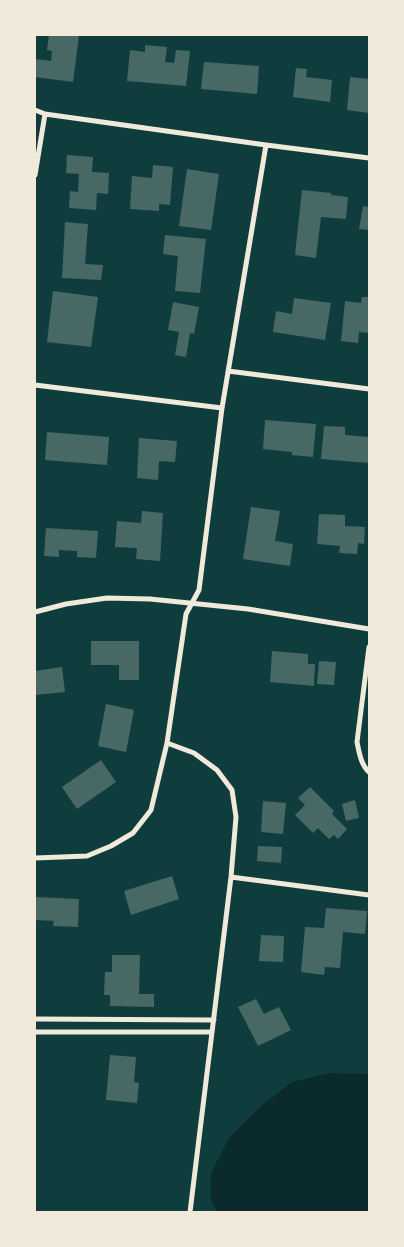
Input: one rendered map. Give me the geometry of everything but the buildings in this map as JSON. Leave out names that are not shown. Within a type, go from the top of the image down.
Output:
[{"type":"street","points":[[35,110],[45,114],[369,158]]},
{"type":"street","points":[[35,175],[45,114]]},
{"type":"street","points":[[35,858],[87,856],[111,846],[133,833],[151,810],[167,743],[186,614],[199,590],[222,408],[266,145]]},
{"type":"street","points":[[228,371],[369,389]]},
{"type":"street","points":[[35,385],[222,408]]},
{"type":"street","points":[[35,612],[66,604],[107,598],[150,599],[248,609],[369,628]]},
{"type":"street","points":[[369,646],[357,742],[360,756],[366,770],[369,772]]},
{"type":"street","points":[[167,743],[194,753],[217,770],[232,790],[236,817],[231,877],[190,1212]]},
{"type":"street","points":[[231,877],[369,895]]},
{"type":"street","points":[[35,1019],[214,1020]]},
{"type":"street","points":[[35,1032],[212,1032]]},
{"type":"water","points":[[329,1073],[369,1074],[369,1212],[217,1212],[211,1200],[211,1173],[229,1138],[261,1106],[292,1082]]}]
